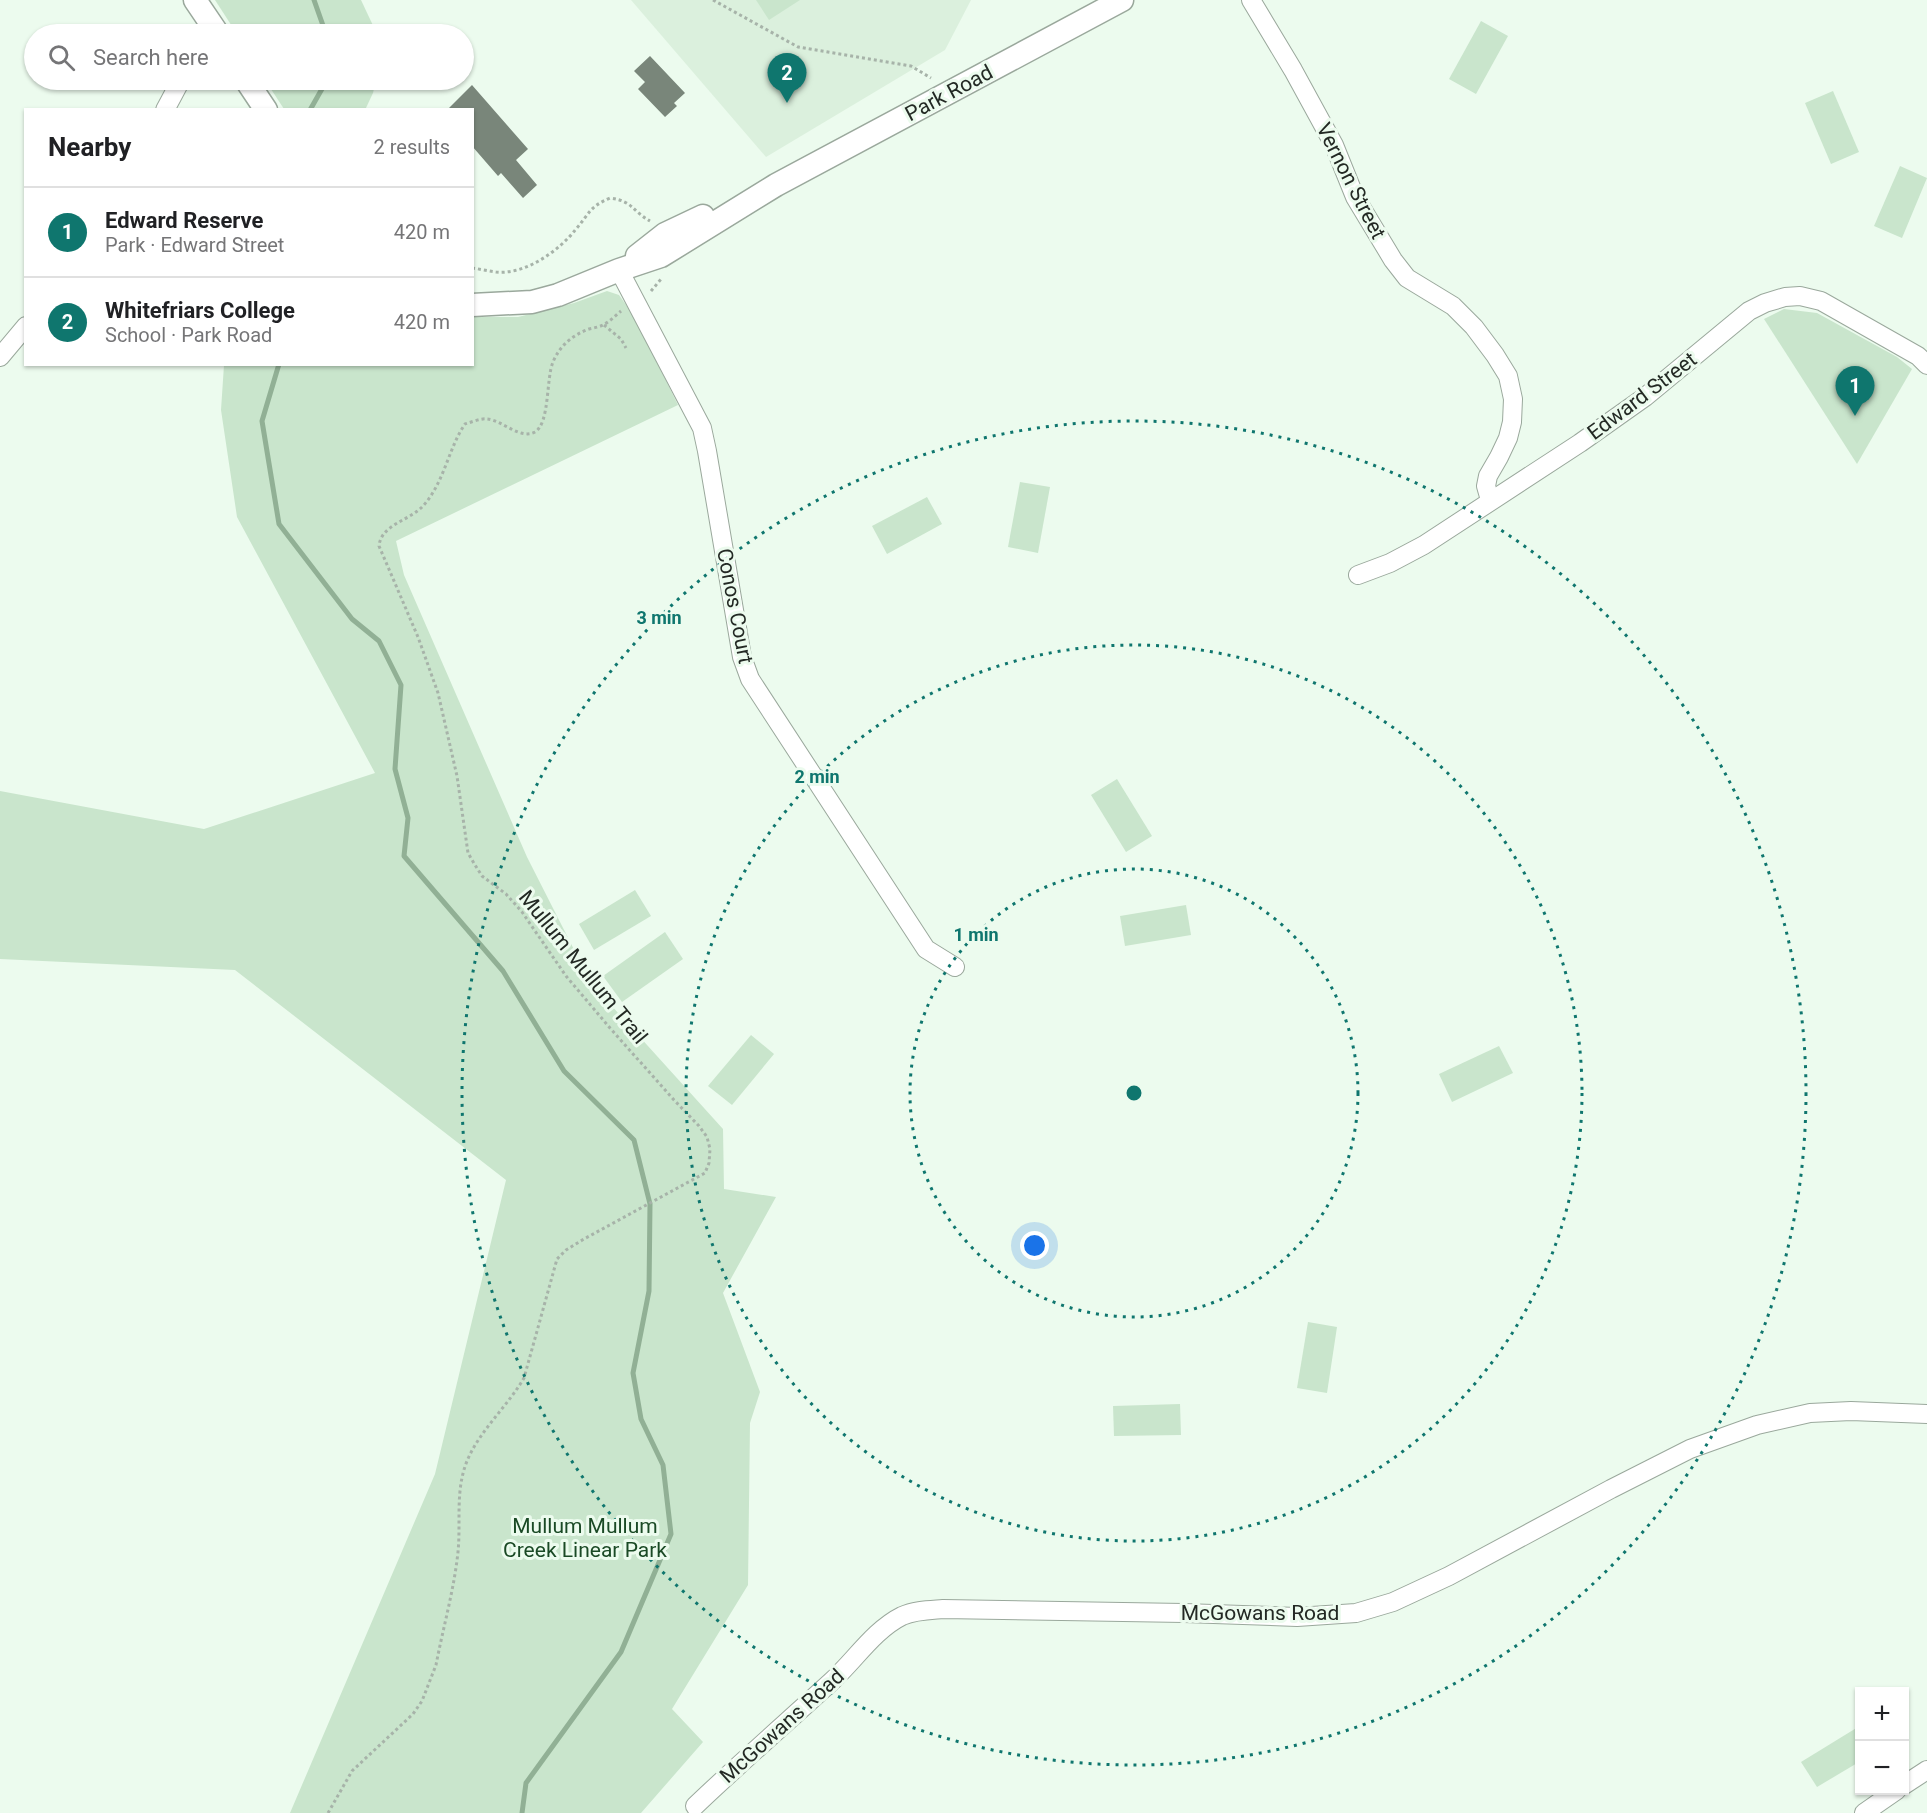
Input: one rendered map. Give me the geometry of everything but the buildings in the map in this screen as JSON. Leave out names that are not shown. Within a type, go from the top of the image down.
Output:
[{"type":"street","points":[[195,0],[211,24]]},
{"type":"street","name":"Park Road","points":[[474,305],[532,302],[558,295],[619,270],[1122,0]]},
{"type":"street","name":"Vernon Street","points":[[1251,0],[1334,145],[1355,197],[1393,260],[1407,278],[1453,306],[1474,327],[1496,355],[1508,376],[1513,399],[1512,422],[1508,438],[1488,476],[1486,486],[1490,501]]},
{"type":"street","points":[[166,108],[176,90]]},
{"type":"street","points":[[253,90],[265,108]]},
{"type":"street","name":"Conos Court","points":[[619,270],[702,428],[742,657],[750,679],[926,950],[956,967]]},
{"type":"street","name":"Edward Street","points":[[1358,575],[1390,563],[1424,545],[1580,442],[1645,397],[1749,311],[1765,303],[1785,297],[1800,296],[1821,301],[1918,356],[1927,365]]},
{"type":"street","points":[[0,357],[24,328]]},
{"type":"street","name":"McGowans Road","points":[[695,1806],[751,1752],[831,1682],[872,1639],[904,1615],[924,1610],[943,1609],[1297,1617],[1356,1613],[1393,1602],[1449,1576],[1690,1449],[1758,1425],[1810,1413],[1851,1411],[1927,1414]]},
{"type":"street","points":[[1909,1782],[1927,1770]]},
{"type":"street","points":[[1864,1813],[1891,1795]]},
{"type":"path","points":[[713,0],[798,47],[911,66],[952,92]]},
{"type":"path","points":[[474,268],[497,272],[508,271],[537,261],[568,238],[590,209],[610,198],[628,202],[642,216],[659,224],[669,242]]},
{"type":"path","name":"Mullum Mullum Trail","points":[[328,1813],[352,1771],[413,1714],[431,1682],[456,1566],[460,1484],[466,1463],[474,1446],[524,1378],[557,1260],[566,1250],[584,1239],[705,1173],[709,1163],[710,1149],[707,1137],[699,1126],[566,976],[522,912],[506,894],[482,876],[468,853],[457,776],[438,693],[379,546],[381,536],[387,529],[409,518],[429,500],[456,437],[465,424],[486,418],[524,434],[534,432],[541,426],[545,414],[549,376],[560,350],[575,334],[604,325],[650,292],[679,261],[669,242]]},
{"type":"path","points":[[604,325],[621,339],[626,348]]},
{"type":"shaded area","points":[[631,0],[971,0],[945,50],[766,157]]},
{"type":"green space","points":[[215,0],[361,0],[372,24],[231,24]]},
{"type":"green space","points":[[756,0],[800,0],[769,20]]},
{"type":"green space","points":[[1481,21],[1508,36],[1476,94],[1449,79]]},
{"type":"green space","points":[[272,90],[374,90],[366,108],[283,108]]},
{"type":"green space","points":[[1833,91],[1859,152],[1831,164],[1805,103]]},
{"type":"green space","points":[[1900,166],[1927,178],[1902,238],[1874,226]]},
{"type":"green space","name":"Mullum Mullum Creek Linear Park","points":[[607,291],[619,295],[634,316],[678,405],[396,541],[404,575],[527,857],[591,983],[723,1129],[724,1189],[776,1197],[723,1293],[760,1392],[750,1423],[748,1585],[672,1709],[703,1742],[641,1813],[290,1813],[435,1474],[506,1180],[235,970],[0,959],[0,791],[204,829],[375,773],[237,517],[221,410],[224,366],[474,366],[474,317],[518,317],[574,303]]},
{"type":"green space","points":[[1784,309],[1817,313],[1897,357],[1912,369],[1857,464],[1764,319]]},
{"type":"green space","points":[[1020,482],[1050,487],[1038,553],[1008,547]]},
{"type":"green space","points":[[927,497],[942,524],[887,554],[872,526]]},
{"type":"green space","points":[[1117,779],[1152,836],[1126,852],[1091,795]]},
{"type":"green space","points":[[635,890],[651,916],[594,950],[579,924]]},
{"type":"green space","points":[[1186,905],[1191,935],[1125,946],[1120,916]]},
{"type":"green space","points":[[665,932],[683,959],[622,1002],[603,976]]},
{"type":"green space","points":[[751,1035],[774,1054],[732,1105],[708,1086]]},
{"type":"green space","points":[[1499,1046],[1513,1073],[1452,1102],[1439,1074]]},
{"type":"green space","points":[[1308,1322],[1337,1327],[1327,1393],[1297,1388]]},
{"type":"green space","points":[[1180,1404],[1181,1435],[1114,1436],[1113,1406]]},
{"type":"green space","points":[[1855,1729],[1855,1764],[1817,1787],[1801,1762]]},
{"type":"waterway","points":[[314,0],[322,24]]},
{"type":"waterway","points":[[311,108],[321,90]]},
{"type":"waterway","points":[[278,366],[262,421],[279,524],[352,619],[379,641],[401,685],[395,769],[408,818],[404,856],[503,971],[564,1071],[634,1140],[650,1204],[649,1291],[633,1373],[641,1419],[663,1465],[671,1534],[621,1652],[526,1783],[522,1813]]},
{"type":"place","name":"Whitefriars College","points":[[787,103]]},
{"type":"place","name":"Edward Reserve","points":[[1855,416]]}]
